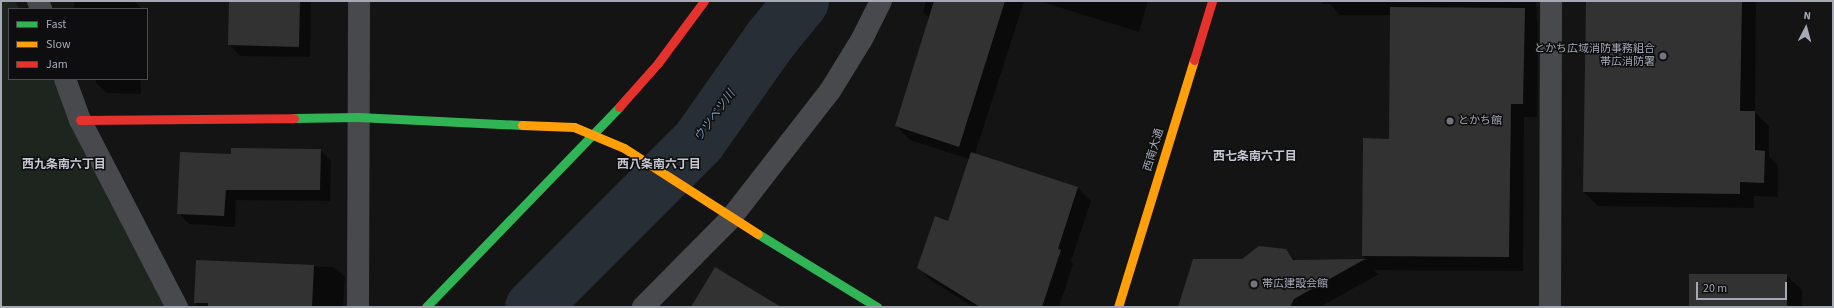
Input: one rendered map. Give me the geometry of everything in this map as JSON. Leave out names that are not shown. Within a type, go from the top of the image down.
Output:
[{"type":"street","points":[[358,307],[359,1]]},
{"type":"street","points":[[426,307],[593,135],[658,63],[704,1]]},
{"type":"street","points":[[643,307],[731,218],[830,91],[862,39],[881,1]]},
{"type":"street","name":"西南大通","points":[[1118,307],[1212,1]]},
{"type":"street","points":[[1550,307],[1551,1]]},
{"type":"street","points":[[66,80],[80,120],[177,307]]},
{"type":"street","points":[[80,120],[358,117],[574,127],[624,148],[731,218],[877,307]]},
{"type":"shaded area","points":[[1,1],[15,1],[18,8],[8,8],[8,80],[56,80],[171,307],[1,307]]},
{"type":"building","points":[[229,1],[300,1],[299,47],[228,45]]},
{"type":"building","points":[[934,1],[1005,1],[959,147],[895,126]]},
{"type":"building","name":"とかち広域消防事務組合 帯広消防署","points":[[1586,1],[1742,1],[1740,111],[1755,111],[1755,150],[1765,151],[1764,183],[1740,182],[1740,194],[1583,192]]},
{"type":"building","name":"とかち館","points":[[1390,7],[1525,8],[1523,104],[1511,104],[1509,257],[1362,256],[1363,138],[1389,139]]},
{"type":"building","points":[[231,148],[321,149],[320,190],[226,190],[224,216],[177,214],[180,152],[231,154]]},
{"type":"building","points":[[971,152],[1078,187],[1058,249],[1061,250],[1042,307],[980,307],[917,268],[935,216],[948,221]]},
{"type":"building","name":"帯広建設会館","points":[[1259,246],[1286,249],[1293,260],[1365,259],[1294,299],[1290,307],[1178,307],[1193,259],[1242,259]]},
{"type":"building","points":[[196,260],[314,265],[312,307],[208,307],[208,303],[194,303]]},
{"type":"building","points":[[715,267],[781,307],[691,307]]},
{"type":"building","points":[[1689,274],[1787,274],[1787,307],[1689,307]]},
{"type":"waterway","name":"ウツベツ川","points":[[532,307],[698,141],[770,39],[801,1]]},
{"type":"traffic: fast","points":[[426,307],[619,107]]},
{"type":"traffic: fast","points":[[294,118],[358,117],[522,125]]},
{"type":"traffic: fast","points":[[758,234],[877,307]]},
{"type":"traffic: slow","points":[[1118,307],[1194,60]]},
{"type":"traffic: slow","points":[[522,125],[574,127],[624,148],[758,234]]},
{"type":"traffic: jam","points":[[619,107],[658,63],[704,1]]},
{"type":"traffic: jam","points":[[1194,60],[1212,1]]},
{"type":"traffic: jam","points":[[80,120],[294,118]]},
{"type":"place","name":"とかち広域消防事務組合 帯広消防署","points":[[1663,56]]},
{"type":"place","name":"とかち館","points":[[1450,121]]},
{"type":"place","name":"帯広建設会館","points":[[1254,284]]},
{"type":"district","name":"西七条南六丁目","points":[[1255,157]]},
{"type":"district","name":"西九条南六丁目","points":[[64,165]]},
{"type":"district","name":"西八条南六丁目","points":[[659,165]]}]
